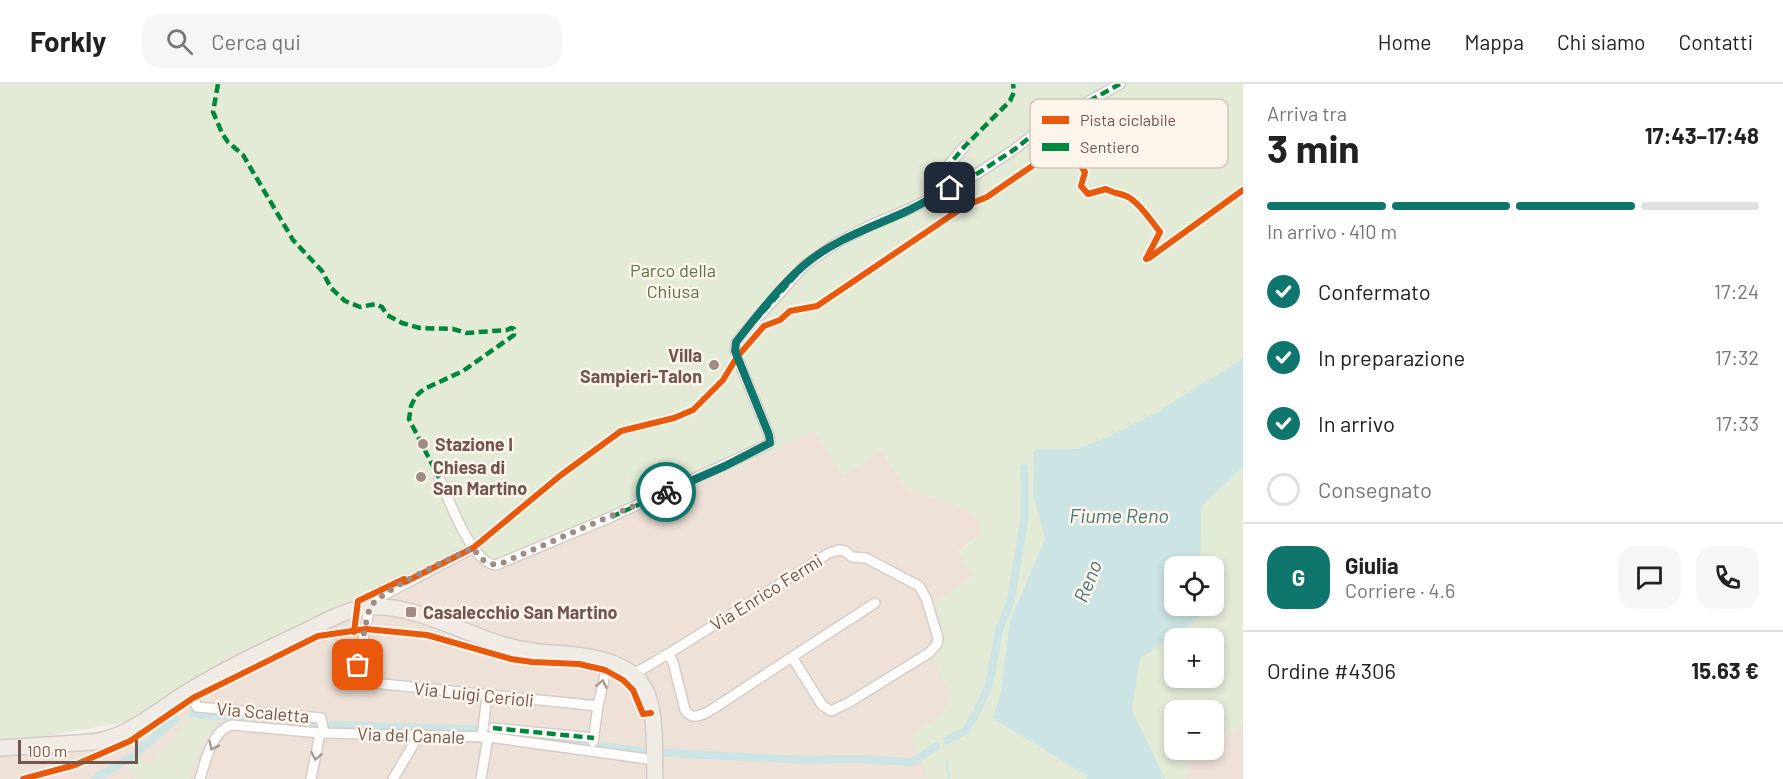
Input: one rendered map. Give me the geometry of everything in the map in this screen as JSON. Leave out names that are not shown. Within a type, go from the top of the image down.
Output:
[{"type":"main road","points":[[0,748],[108,739],[137,725],[195,687],[229,669],[338,616],[370,607],[411,612],[511,648],[608,661],[622,666],[634,674],[644,687],[650,703],[656,779]]},
{"type":"street","points":[[1093,99],[1120,84]]},
{"type":"street","points":[[439,478],[473,548],[490,564],[500,564],[611,517],[768,444],[769,435],[735,351],[736,342],[805,265],[838,242],[966,181],[1030,137]]},
{"type":"street","points":[[937,195],[942,173],[965,146]]},
{"type":"street","points":[[370,607],[397,587],[473,548]]},
{"type":"street","name":"Via Enrico Fermi","points":[[668,654],[827,554],[840,550],[852,557],[866,558],[920,586],[938,638],[934,649],[837,710],[831,711],[822,705],[792,657]]},
{"type":"street","points":[[634,674],[668,654],[673,662],[687,713],[695,717],[708,712],[875,603]]},
{"type":"street","name":"Via Luigi Cerioli","points":[[370,607],[354,681],[598,706]]},
{"type":"street","points":[[592,750],[598,706],[608,661]]},
{"type":"street","points":[[482,779],[487,696]]},
{"type":"street","name":"Via Scaletta","points":[[195,701],[196,706],[321,718],[322,733]]},
{"type":"street","name":"Via del Canale","points":[[200,779],[211,747],[228,726],[322,733],[485,737],[655,760]]},
{"type":"street","points":[[493,728],[594,738]]},
{"type":"street","points":[[311,779],[322,733]]},
{"type":"street","points":[[393,779],[419,735]]},
{"type":"shaded area","points":[[814,430],[843,475],[881,450],[908,490],[948,501],[974,513],[982,527],[981,533],[975,539],[958,551],[975,575],[934,604],[944,641],[934,659],[951,696],[942,716],[911,736],[929,779],[0,779],[0,743],[124,727],[77,667],[212,668],[232,654],[327,614],[384,580],[474,546],[480,548],[495,563],[713,478]]},
{"type":"shaded area","points":[[1243,723],[1243,779],[1185,779],[1189,765],[1195,760],[1224,760],[1224,737]]},
{"type":"green space","name":"Parco della Chiusa","points":[[0,84],[1243,84],[1243,723],[1224,737],[1224,700],[1164,700],[1164,760],[1195,760],[1189,765],[1185,779],[929,779],[911,736],[942,716],[951,696],[934,659],[944,641],[934,604],[974,576],[958,551],[976,538],[982,527],[973,513],[948,501],[908,490],[881,450],[843,475],[814,431],[713,478],[681,490],[687,504],[665,515],[657,500],[494,563],[480,548],[474,546],[384,580],[327,614],[232,654],[175,694],[121,723],[0,742]]},
{"type":"green space","points":[[186,717],[219,720],[202,744],[190,779],[133,779],[136,777],[126,766],[138,755],[148,764],[156,760],[155,755],[165,749],[174,739]]},
{"type":"water","name":"Fiume Reno","points":[[1243,358],[1243,467],[1201,506],[1200,556],[1164,556],[1164,616],[1200,617],[1184,628],[1164,628],[1164,642],[1140,658],[1132,710],[1165,779],[1086,779],[1087,776],[993,718],[1001,691],[1010,621],[1045,539],[1033,495],[1033,454],[1035,449],[1078,449],[1161,410]]},
{"type":"waterway","points":[[947,740],[965,731],[977,712],[989,685],[999,630],[1011,600],[1025,516],[1024,468]]},
{"type":"waterway","points":[[192,714],[314,723]]},
{"type":"waterway","points":[[95,779],[134,755],[175,719]]},
{"type":"waterway","points":[[331,725],[475,729]]},
{"type":"waterway","points":[[488,731],[586,744]]},
{"type":"waterway","points":[[600,746],[641,751]]},
{"type":"waterway","points":[[667,753],[806,760],[857,759],[913,762],[936,746]]},
{"type":"waterway","points":[[947,761],[949,779]]},
{"type":"marked path","points":[[218,84],[213,112],[223,135],[243,155],[293,240],[322,271],[331,288],[345,301],[360,307],[376,304],[382,307],[387,315],[402,323],[420,328],[453,329],[466,333],[514,329],[514,335],[463,371],[424,389],[416,396],[411,406],[409,419],[439,478]]},
{"type":"marked path","points":[[937,195],[942,173],[965,146],[1010,101],[1014,92],[1013,84]]},
{"type":"marked path","points":[[1093,99],[1120,84]]},
{"type":"marked path","points":[[611,517],[725,466],[770,443],[769,435],[735,350],[736,342],[805,265],[838,242],[966,181],[1030,137]]},
{"type":"marked path","points":[[493,728],[594,738]]},
{"type":"cycle path","points":[[354,632],[358,601],[404,579],[405,582],[473,548],[561,475],[621,431],[674,418],[693,410],[723,380],[737,357],[764,326],[780,320],[790,311],[817,306],[965,206],[987,197],[1030,167]]},
{"type":"cycle path","points":[[1082,168],[1085,172],[1081,186],[1088,194],[1106,189],[1127,196],[1138,205],[1160,232],[1146,259]]},
{"type":"cycle path","points":[[1149,258],[1243,190]]},
{"type":"cycle path","points":[[23,779],[75,765],[130,741],[193,698],[318,636],[366,629],[427,635],[511,659],[579,664],[605,670],[623,680],[633,690],[643,714],[651,713]]},
{"type":"way so far","points":[[358,665],[370,607],[382,596],[405,582],[473,548],[490,564],[500,564],[666,492]]},
{"type":"place","name":"Villa Sampieri-Talon","points":[[714,365]]},
{"type":"place","name":"Stazione I","points":[[423,444]]},
{"type":"place","name":"Chiesa di San Martino","points":[[421,477]]},
{"type":"place","name":"Casalecchio San Martino","points":[[411,612]]},
{"type":"route","points":[[666,492],[770,443],[769,435],[735,351],[736,342],[788,282],[805,265],[838,242],[869,226],[905,212],[950,188]]},
{"type":"water label","name":"Reno","points":[[1087,581]]}]
